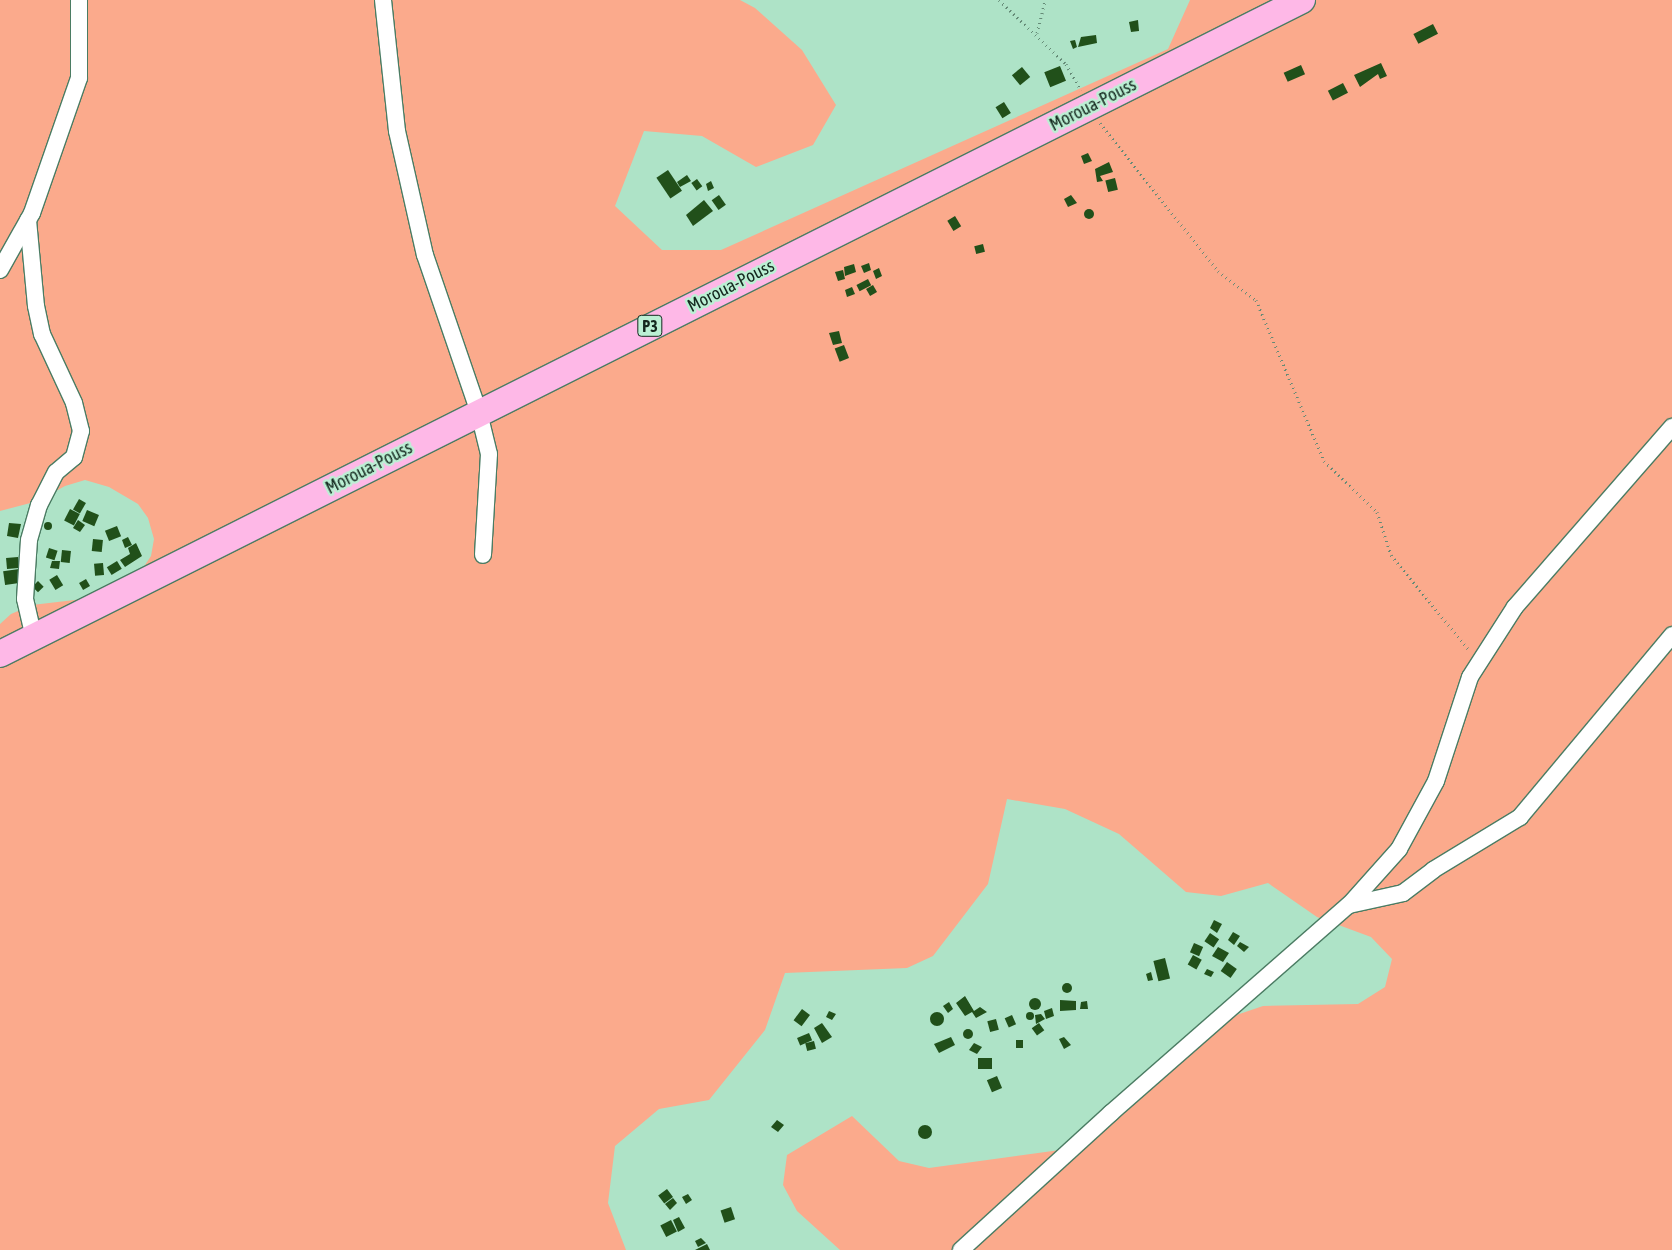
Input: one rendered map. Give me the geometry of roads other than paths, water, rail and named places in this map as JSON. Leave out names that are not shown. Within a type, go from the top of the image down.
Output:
[{"type":"main road","name":"Moroua-Pouss","points":[[0,654],[1302,0]]},
{"type":"street","points":[[0,270],[28,220],[79,78],[79,0]]},
{"type":"street","points":[[383,0],[397,132],[425,255],[479,413],[488,454],[483,555]]},
{"type":"street","points":[[28,220],[36,306],[42,334],[74,403],[81,431],[74,456],[56,472],[39,505],[29,540],[26,599],[34,637]]},
{"type":"street","points":[[961,1250],[1110,1113],[1350,905],[1400,849],[1436,781],[1470,677],[1479,662],[1515,607],[1672,426]]},
{"type":"street","points":[[1350,905],[1403,893],[1433,870],[1520,817],[1672,635]]}]
